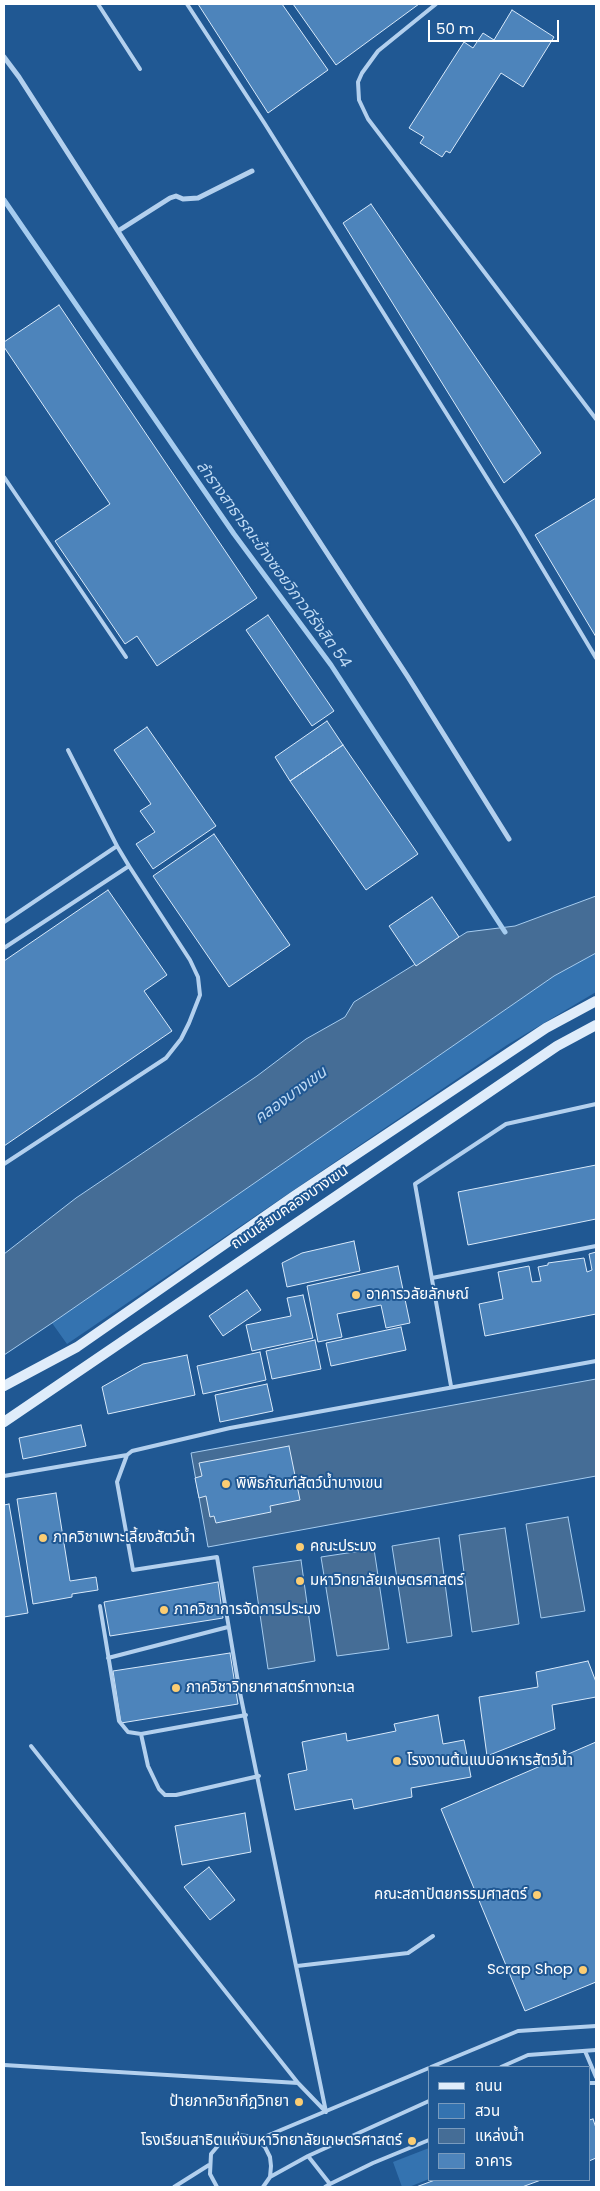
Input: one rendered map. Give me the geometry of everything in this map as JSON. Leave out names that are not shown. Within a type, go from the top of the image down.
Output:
[{"type":"main road","name":"ถนนเลียบคลองบางเขน","points":[[4,1386],[77,1347],[318,1179],[546,1028],[596,1001]]},
{"type":"main road","name":"ถนนเลียบคลองบางเขน","points":[[4,1422],[549,1052],[596,1026]]},
{"type":"street","points":[[4,57],[19,77],[408,677],[509,839]]},
{"type":"street","points":[[118,231],[170,198],[176,196],[183,199],[198,198],[252,171]]},
{"type":"lane","points":[[98,4],[140,69]]},
{"type":"lane","points":[[187,4],[265,124],[526,541],[596,658]]},
{"type":"lane","points":[[436,4],[378,51],[362,73],[358,82],[359,100],[368,119],[596,419]]},
{"type":"lane","points":[[4,477],[126,657]]},
{"type":"lane","points":[[4,1164],[166,1058],[181,1039],[200,995],[198,977],[190,960],[129,866],[68,750]]},
{"type":"lane","points":[[4,922],[118,846]]},
{"type":"lane","points":[[4,948],[129,866]]},
{"type":"lane","points":[[451,1386],[415,1184],[506,1124],[596,1104]]},
{"type":"lane","points":[[432,1278],[596,1246]]},
{"type":"lane","points":[[4,1476],[127,1455],[132,1451],[230,1428],[451,1386],[596,1361]]},
{"type":"lane","points":[[127,1455],[118,1482],[133,1570],[217,1557],[228,1626],[326,2112]]},
{"type":"lane","points":[[100,1606],[119,1721],[128,1732],[141,1734],[246,1715]]},
{"type":"lane","points":[[108,1658],[228,1626]]},
{"type":"lane","points":[[141,1734],[148,1766],[159,1790],[164,1795],[176,1795],[259,1776]]},
{"type":"lane","points":[[31,1746],[298,2083],[326,2112]]},
{"type":"lane","points":[[297,1966],[408,1953],[433,1936]]},
{"type":"lane","points":[[435,2066],[518,2031],[596,2026]]},
{"type":"lane","points":[[585,2050],[596,2077]]},
{"type":"lane","points":[[504,2066],[528,2055],[596,2050]]},
{"type":"lane","points":[[4,2065],[298,2083]]},
{"type":"lane","points":[[257,2140],[428,2069]]},
{"type":"lane","points":[[263,2187],[270,2177],[308,2156],[428,2101]]},
{"type":"lane","points":[[217,2187],[210,2174],[211,2154],[222,2141],[236,2135],[247,2136],[257,2140],[265,2148],[270,2157],[270,2177]]},
{"type":"lane","points":[[325,2187],[373,2163],[428,2140]]},
{"type":"lane","points":[[308,2156],[330,2184]]},
{"type":"lane","points":[[174,2187],[209,2165]]},
{"type":"green space","points":[[596,953],[596,992],[507,1045],[67,1344],[52,1323],[554,976]]},
{"type":"green space","points":[[428,2148],[428,2179],[409,2187],[402,2187],[393,2162]]},
{"type":"water","name":"คลองบางเขน","points":[[596,896],[596,953],[554,976],[4,1355],[4,1254],[76,1198],[257,1076],[306,1039],[345,1017],[354,1002],[467,932],[515,926]]},
{"type":"water","points":[[596,1379],[596,1476],[208,1547],[191,1453]]},
{"type":"water","points":[[568,1517],[585,1611],[541,1618],[526,1524]]},
{"type":"water","points":[[505,1528],[519,1624],[472,1632],[459,1535]]},
{"type":"water","points":[[439,1538],[452,1636],[407,1643],[392,1546]]},
{"type":"water","points":[[374,1549],[389,1649],[337,1656],[321,1557]]},
{"type":"water","points":[[301,1560],[315,1661],[268,1669],[253,1567]]},
{"type":"building","points":[[198,4],[282,4],[328,70],[268,113]]},
{"type":"building","points":[[293,4],[419,4],[336,65]]},
{"type":"building","points":[[512,10],[554,37],[523,87],[501,73],[450,153],[446,151],[442,157],[420,143],[424,137],[409,128],[464,42],[473,48],[483,33],[494,40]]},
{"type":"building","points":[[371,204],[541,453],[504,483],[343,223]]},
{"type":"building","points":[[59,305],[257,598],[157,666],[137,636],[125,644],[55,541],[110,504],[4,347],[4,342]]},
{"type":"building","points":[[596,498],[596,637],[535,535]]},
{"type":"building","points":[[268,615],[334,711],[312,726],[246,630]]},
{"type":"building","points":[[327,721],[343,745],[290,781],[275,757]]},
{"type":"building","points":[[147,727],[216,826],[153,869],[136,844],[155,832],[140,811],[151,804],[114,750]]},
{"type":"building","points":[[343,745],[418,854],[366,890],[290,781]]},
{"type":"building","points":[[214,834],[290,945],[229,987],[153,876]]},
{"type":"building","points":[[108,890],[167,975],[144,991],[172,1031],[4,1146],[4,961]]},
{"type":"building","points":[[432,897],[459,937],[416,966],[389,926]]},
{"type":"building","points":[[596,1165],[596,1219],[468,1245],[458,1192]]},
{"type":"building","points":[[354,1241],[360,1271],[287,1287],[282,1263],[302,1253]]},
{"type":"building","points":[[596,1252],[596,1314],[485,1336],[479,1304],[503,1299],[498,1272],[529,1266],[532,1282],[541,1281],[538,1267],[548,1265],[548,1263],[584,1258],[587,1272],[592,1270],[589,1254]]},
{"type":"building","name":"อาคารวลัยลักษณ์","points":[[398,1266],[410,1323],[386,1328],[381,1305],[337,1314],[342,1337],[318,1342],[307,1286]]},
{"type":"building","points":[[247,1290],[261,1310],[223,1336],[209,1316]]},
{"type":"building","points":[[303,1295],[313,1338],[252,1351],[246,1325],[291,1316],[287,1298]]},
{"type":"building","points":[[401,1327],[406,1350],[331,1366],[326,1343]]},
{"type":"building","points":[[315,1340],[321,1369],[272,1379],[266,1351]]},
{"type":"building","points":[[260,1352],[266,1380],[203,1394],[197,1366]]},
{"type":"building","points":[[187,1355],[195,1395],[108,1414],[102,1387],[143,1364]]},
{"type":"building","points":[[267,1384],[273,1411],[220,1422],[215,1395]]},
{"type":"building","points":[[81,1425],[86,1446],[23,1459],[19,1438]]},
{"type":"building","points":[[289,1446],[300,1500],[270,1506],[271,1512],[216,1523],[214,1516],[210,1517],[206,1496],[199,1498],[195,1478],[202,1476],[199,1463]]},
{"type":"building","name":"ภาควิชาเพาะเลี้ยงสัตว์น้ำ","points":[[56,1493],[70,1581],[96,1577],[98,1590],[72,1594],[72,1597],[33,1604],[17,1499]]},
{"type":"building","points":[[9,1504],[28,1613],[4,1617],[4,1505]]},
{"type":"building","name":"ภาควิชาการจัดการประมง","points":[[218,1582],[223,1618],[110,1636],[104,1602]]},
{"type":"building","name":"ภาควิชาวิทยาศาสตร์ทางทะเล","points":[[230,1653],[238,1704],[121,1723],[113,1671]]},
{"type":"building","points":[[588,1661],[596,1682],[596,1697],[552,1705],[555,1729],[487,1756],[479,1697],[538,1687],[536,1672]]},
{"type":"building","points":[[438,1715],[443,1744],[464,1740],[471,1777],[411,1788],[412,1797],[354,1809],[352,1799],[295,1810],[288,1774],[307,1770],[302,1742],[346,1733],[347,1741],[396,1731],[394,1724]]},
{"type":"building","name":"คณะสถาปัตยกรรมศาสตร์","points":[[596,1742],[596,1982],[525,2011],[441,1809]]},
{"type":"building","points":[[245,1813],[251,1852],[182,1865],[175,1826]]},
{"type":"building","points":[[209,1867],[235,1900],[210,1920],[184,1887]]},
{"type":"building","points":[[593,2119],[596,2128],[596,2158],[590,2161],[590,2120]]},
{"type":"building","points":[[432,2181],[538,2181],[522,2187],[416,2187]]},
{"type":"waterway","name":"ลำรางสาธารณะข้างซอยวิภาวดีรังสิต 54","points":[[4,200],[234,534],[331,665],[505,932]]},
{"type":"place","name":"อาคารวลัยลักษณ์","points":[[356,1295]]},
{"type":"place","name":"พิพิธภัณฑ์สัตว์น้ำบางเขน","points":[[226,1484]]},
{"type":"place","name":"ภาควิชาเพาะเลี้ยงสัตว์น้ำ","points":[[43,1538]]},
{"type":"place","name":"คณะประมง","points":[[300,1547]]},
{"type":"place","name":"มหาวิทยาลัยเกษตรศาสตร์","points":[[300,1581]]},
{"type":"place","name":"ภาควิชาการจัดการประมง","points":[[164,1610]]},
{"type":"place","name":"ภาควิชาวิทยาศาสตร์ทางทะเล","points":[[176,1688]]},
{"type":"place","name":"โรงงานต้นแบบอาหารสัตว์น้ำ","points":[[397,1761]]},
{"type":"place","name":"คณะสถาปัตยกรรมศาสตร์","points":[[537,1895]]},
{"type":"place","name":"Scrap Shop","points":[[583,1970]]},
{"type":"place","name":"ป้ายภาควิชากีฎวิทยา","points":[[299,2102]]},
{"type":"place","name":"โรงเรียนสาธิตแห่งมหาวิทยาลัยเกษตรศาสตร์","points":[[412,2141]]}]
